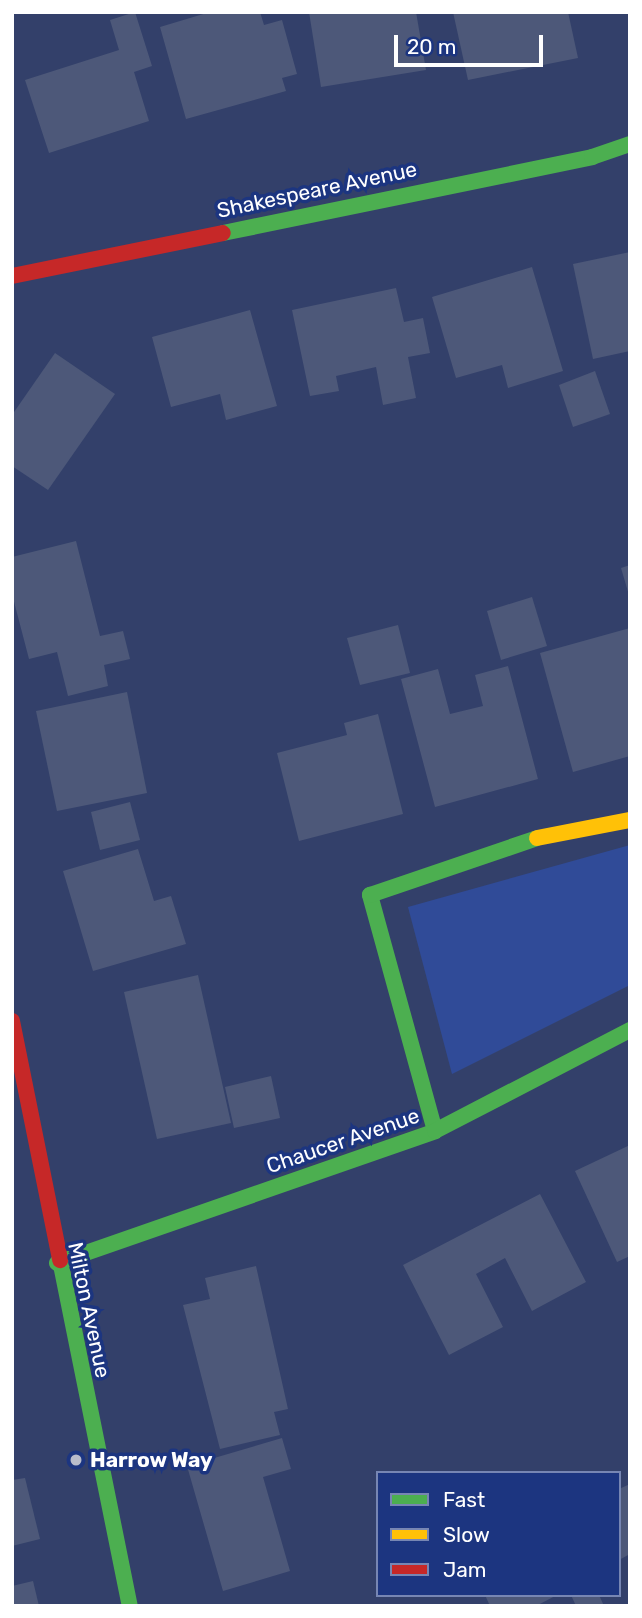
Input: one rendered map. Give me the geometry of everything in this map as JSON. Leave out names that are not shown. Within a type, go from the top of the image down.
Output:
[{"type":"street","name":"Shakespeare Avenue","points":[[12,276],[592,157],[630,144]]},
{"type":"street","points":[[435,1131],[370,895],[561,830],[630,820]]},
{"type":"street","name":"Milton Avenue","points":[[12,1021],[57,1263],[131,1606]]},
{"type":"street","name":"Chaucer Avenue","points":[[57,1263],[435,1131],[630,1030]]},
{"type":"shaded area","points":[[630,845],[630,985],[452,1074],[408,907]]},
{"type":"building","points":[[135,12],[152,66],[134,72],[149,121],[49,153],[25,80],[119,50],[110,20]]},
{"type":"building","points":[[210,12],[260,12],[264,25],[282,20],[297,74],[282,78],[286,91],[186,119],[160,27]]},
{"type":"building","points":[[309,12],[416,12],[426,70],[321,87]]},
{"type":"building","points":[[453,12],[568,12],[578,58],[468,80]]},
{"type":"building","points":[[630,252],[630,351],[593,359],[573,264]]},
{"type":"building","points":[[532,267],[563,371],[508,388],[502,365],[456,378],[432,297]]},
{"type":"building","points":[[396,288],[404,322],[423,318],[430,353],[408,357],[416,398],[383,405],[376,367],[336,376],[339,391],[310,396],[292,310]]},
{"type":"building","points":[[250,310],[277,406],[226,420],[220,394],[171,407],[152,337]]},
{"type":"building","points":[[55,353],[115,394],[48,490],[12,466],[12,415]]},
{"type":"building","points":[[595,371],[610,414],[573,427],[559,385]]},
{"type":"building","points":[[76,541],[100,636],[123,631],[130,659],[104,665],[108,686],[68,696],[57,652],[29,659],[12,594],[12,557]]},
{"type":"building","points":[[630,565],[630,595],[629,595],[621,568]]},
{"type":"building","points":[[532,597],[547,646],[501,660],[487,611]]},
{"type":"building","points":[[398,625],[410,673],[360,685],[347,638]]},
{"type":"building","points":[[630,628],[630,756],[573,772],[540,653]]},
{"type":"building","points":[[508,666],[538,779],[435,807],[401,679],[438,669],[450,714],[483,706],[475,675]]},
{"type":"building","points":[[127,692],[147,793],[57,811],[36,711]]},
{"type":"building","points":[[378,714],[403,814],[299,841],[277,753],[347,735],[344,723]]},
{"type":"building","points":[[130,802],[140,840],[100,850],[91,812]]},
{"type":"building","points":[[138,849],[154,901],[171,896],[186,944],[93,971],[63,871]]},
{"type":"building","points":[[198,975],[231,1123],[157,1139],[124,992]]},
{"type":"building","points":[[271,1076],[280,1118],[234,1128],[225,1087]]},
{"type":"building","points":[[630,1145],[630,1256],[617,1262],[575,1171]]},
{"type":"building","points":[[540,1194],[586,1282],[532,1311],[505,1258],[476,1274],[503,1327],[449,1355],[403,1265]]},
{"type":"building","points":[[256,1266],[288,1409],[274,1412],[280,1435],[220,1449],[183,1305],[210,1299],[205,1278]]},
{"type":"building","points":[[282,1438],[291,1469],[263,1477],[290,1571],[223,1591],[187,1466]]},
{"type":"building","points":[[25,1478],[40,1539],[12,1546],[12,1480]]},
{"type":"building","points":[[630,1484],[630,1554],[621,1559],[621,1488]]},
{"type":"building","points":[[33,1581],[39,1606],[12,1606],[12,1586]]},
{"type":"building","points":[[486,1597],[553,1597],[536,1606],[490,1606]]},
{"type":"building","points":[[572,1597],[600,1597],[604,1606],[576,1606]]},
{"type":"traffic: fast","points":[[223,233],[592,157],[630,144]]},
{"type":"traffic: fast","points":[[435,1131],[370,895],[537,838]]},
{"type":"traffic: fast","points":[[57,1263],[435,1131],[630,1030]]},
{"type":"traffic: fast","points":[[60,1260],[130,1606]]},
{"type":"traffic: slow","points":[[537,838],[630,820]]},
{"type":"traffic: jam","points":[[12,276],[223,233]]},
{"type":"traffic: jam","points":[[12,1021],[60,1260]]},
{"type":"place","name":"Harrow Way","points":[[76,1460]]}]
